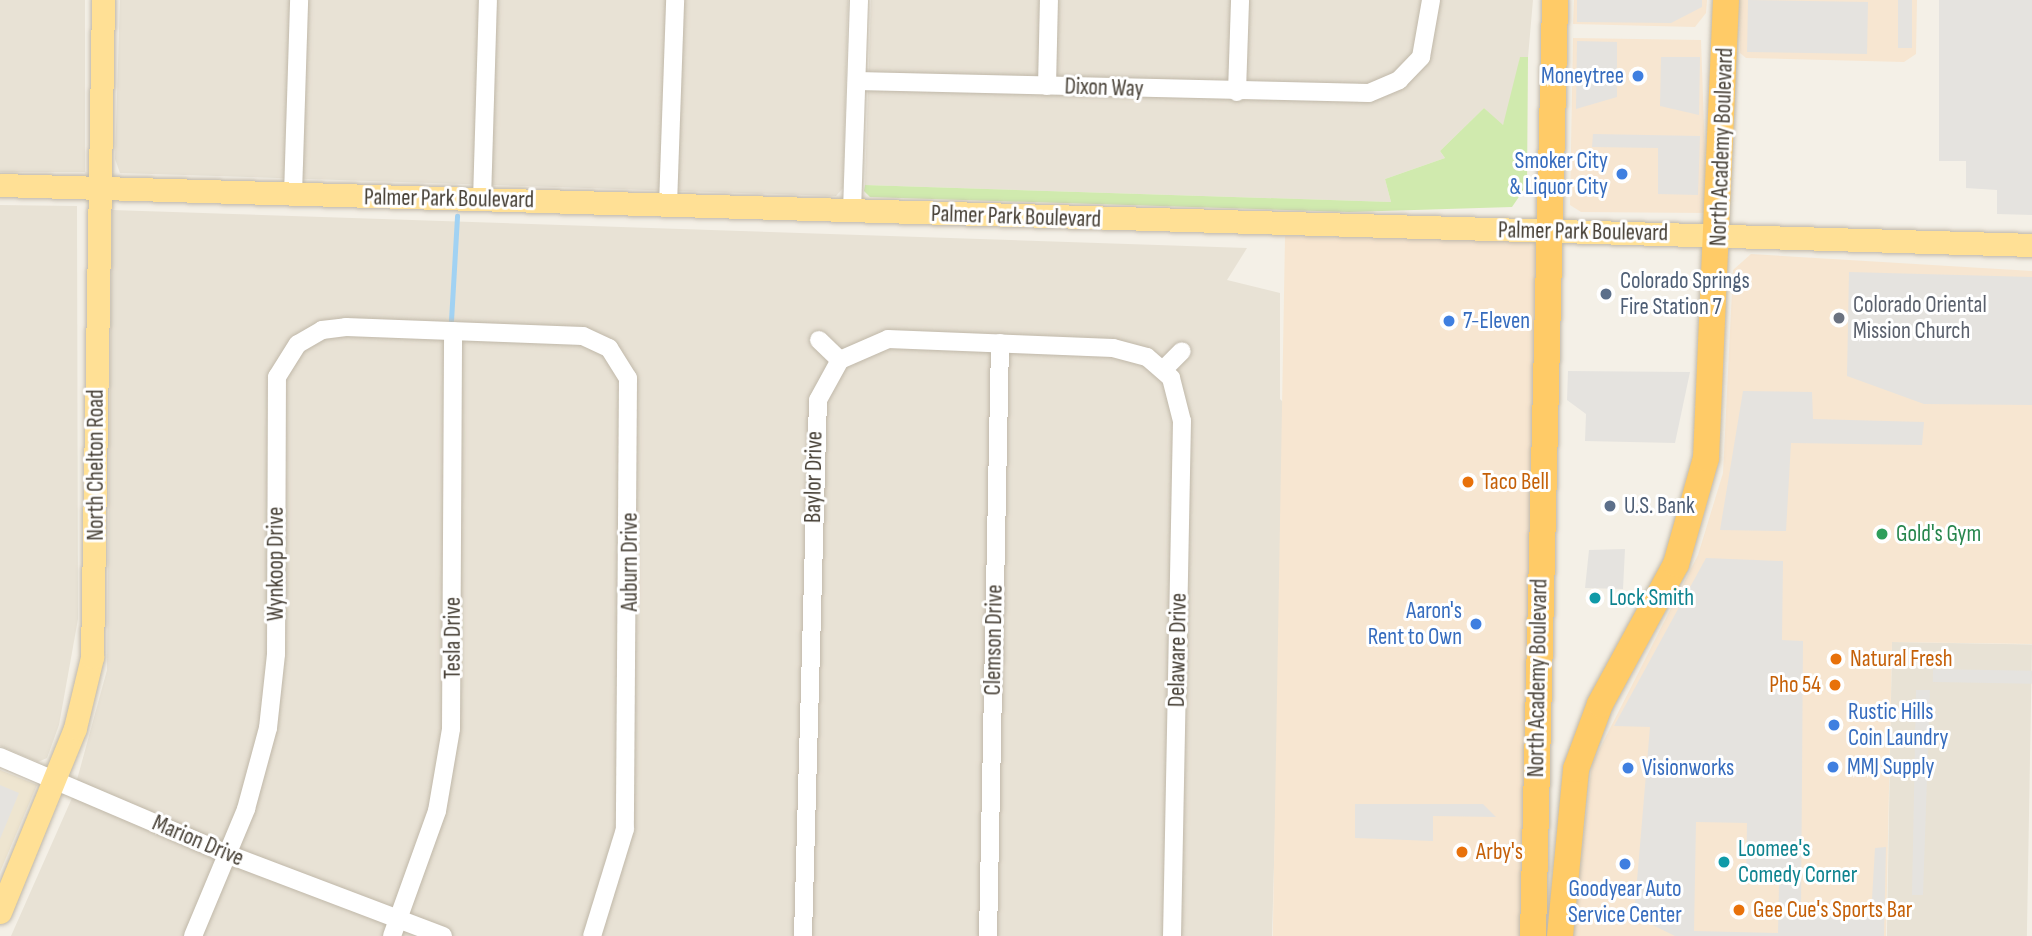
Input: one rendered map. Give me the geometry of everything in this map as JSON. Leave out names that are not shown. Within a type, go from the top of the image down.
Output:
[{"type":"highway","name":"North Academy Boulevard","points":[[1533,936],[1555,0]]},
{"type":"highway","name":"North Academy Boulevard","points":[[1560,936],[1576,769],[1600,704],[1676,564],[1706,458],[1719,233],[1726,0]]},
{"type":"main road","name":"North Chelton Road","points":[[0,912],[56,779],[83,705],[95,632],[97,187],[103,0]]},
{"type":"main road","name":"Palmer Park Boulevard","points":[[0,185],[1549,232],[1719,233],[2032,245]]},
{"type":"street","points":[[293,195],[299,0]]},
{"type":"street","points":[[482,200],[488,0]]},
{"type":"street","points":[[668,205],[675,0]]},
{"type":"street","points":[[852,211],[859,0]]},
{"type":"street","points":[[1047,86],[1049,0]]},
{"type":"street","points":[[1237,92],[1240,0]]},
{"type":"street","name":"Dixon Way","points":[[857,81],[1351,95],[1384,89],[1411,70],[1427,43],[1431,0]]},
{"type":"street","name":"Wynkoop Drive","points":[[193,936],[254,782],[272,694],[276,390],[282,364],[298,344],[333,327],[453,331]]},
{"type":"street","name":"Tesla Drive","points":[[395,929],[437,811],[451,729],[453,331]]},
{"type":"street","name":"Auburn Drive","points":[[453,331],[583,336],[608,348],[628,378],[625,829],[592,936]]},
{"type":"street","points":[[819,340],[840,360],[888,339],[1113,348],[1164,369],[1182,351]]},
{"type":"street","name":"Clemson Drive","points":[[988,936],[1000,343]]},
{"type":"street","name":"Baylor Drive","points":[[803,936],[816,414],[820,387],[840,360]]},
{"type":"street","name":"Delaware Drive","points":[[1164,369],[1176,390],[1182,421],[1172,936]]},
{"type":"street","name":"Marion Drive","points":[[0,757],[56,779],[411,936]]},
{"type":"street","name":"Marion Drive","points":[[395,929],[443,936]]},
{"type":"shaded area","points":[[0,0],[85,0],[85,172],[0,172]]},
{"type":"shaded area","points":[[120,0],[848,0],[843,188],[836,196],[120,173],[115,159]]},
{"type":"shaded area","points":[[871,0],[1533,0],[1528,57],[1520,58],[1509,116],[1502,126],[1484,108],[1440,151],[1445,158],[1385,179],[1391,202],[865,185]]},
{"type":"shaded area","points":[[1574,0],[1707,0],[1706,13],[1695,27],[1573,24]]},
{"type":"shaded area","points":[[1577,0],[1702,0],[1702,7],[1671,23],[1577,22]]},
{"type":"shaded area","points":[[1739,0],[1917,0],[1916,54],[1904,62],[1746,58],[1740,53]]},
{"type":"shaded area","points":[[1748,0],[1868,2],[1867,54],[1747,52]]},
{"type":"shaded area","points":[[1898,0],[1912,0],[1912,48],[1898,48]]},
{"type":"shaded area","points":[[1939,0],[2032,0],[2032,215],[1997,214],[1997,190],[1966,188],[1966,161],[1939,161]]},
{"type":"shaded area","points":[[1573,38],[1701,40],[1707,213],[1581,212],[1570,205]]},
{"type":"shaded area","points":[[1577,41],[1617,42],[1617,97],[1576,109]]},
{"type":"shaded area","points":[[1661,57],[1700,57],[1699,115],[1660,106]]},
{"type":"shaded area","points":[[1593,134],[1700,136],[1698,195],[1658,194],[1658,148],[1592,147]]},
{"type":"shaded area","points":[[0,205],[77,206],[78,619],[59,725],[47,758],[38,762],[0,746]]},
{"type":"shaded area","points":[[112,210],[1247,248],[1227,280],[1280,293],[1280,399],[1287,406],[1272,936],[11,936],[72,798],[107,670]]},
{"type":"shaded area","points":[[1285,236],[1540,240],[1528,936],[1273,936]]},
{"type":"shaded area","points":[[1751,254],[2032,271],[2032,644],[1892,642],[1886,936],[1572,936],[1592,764],[1698,555],[1723,473],[1733,270]]},
{"type":"shaded area","points":[[1849,272],[2032,277],[2032,405],[1924,404],[1847,376]]},
{"type":"shaded area","points":[[1568,371],[1690,372],[1675,443],[1585,441],[1586,414],[1567,400]]},
{"type":"shaded area","points":[[1743,391],[1812,392],[1813,419],[1924,422],[1922,445],[1791,443],[1786,531],[1720,530]]},
{"type":"shaded area","points":[[1625,549],[1623,589],[1585,588],[1589,550]]},
{"type":"shaded area","points":[[1706,558],[1783,561],[1782,640],[1803,641],[1801,915],[1871,916],[1875,848],[1886,847],[1884,936],[1675,936],[1634,916],[1650,727],[1614,726]],"holes":[[[1696,822],[1747,823],[1746,883],[1779,885],[1778,933],[1694,931]]]},
{"type":"shaded area","points":[[1892,642],[2032,644],[2027,936],[1887,936]]},
{"type":"shaded area","points":[[1933,669],[2032,671],[2032,684],[1933,682]]},
{"type":"shaded area","points":[[1916,690],[1930,690],[1923,895],[1912,895]]},
{"type":"shaded area","points":[[0,770],[37,785],[0,872]]},
{"type":"shaded area","points":[[0,785],[19,793],[0,839]]},
{"type":"shaded area","points":[[1355,804],[1483,804],[1496,817],[1433,816],[1433,841],[1355,838]]},
{"type":"green space","points":[[1520,57],[1528,57],[1527,185],[1512,207],[1349,212],[870,197],[864,191],[865,185],[1391,202],[1385,179],[1445,158],[1440,151],[1484,108],[1503,125]]},
{"type":"waterway","points":[[451,321],[457,216]]},
{"type":"place","name":"Moneytree","points":[[1638,76]]},
{"type":"place","name":"Smoker City & Liquor City","points":[[1622,174]]},
{"type":"place","name":"Colorado Springs Fire Station 7","points":[[1606,294]]},
{"type":"place","name":"Colorado Oriental Mission Church","points":[[1839,318]]},
{"type":"place","name":"7-Eleven","points":[[1449,321]]},
{"type":"place","name":"Taco Bell","points":[[1468,482]]},
{"type":"place","name":"U.S. Bank","points":[[1610,506]]},
{"type":"place","name":"Gold's Gym","points":[[1882,534]]},
{"type":"place","name":"Lock Smith","points":[[1595,598]]},
{"type":"place","name":"Aaron's Rent to Own","points":[[1476,624]]},
{"type":"place","name":"Natural Fresh","points":[[1836,659]]},
{"type":"place","name":"Pho 54","points":[[1835,685]]},
{"type":"place","name":"Rustic Hills Coin Laundry","points":[[1834,725]]},
{"type":"place","name":"MMJ Supply","points":[[1833,767]]},
{"type":"place","name":"Visionworks","points":[[1628,768]]},
{"type":"place","name":"Arby's","points":[[1462,852]]},
{"type":"place","name":"Loomee's Comedy Corner","points":[[1724,862]]},
{"type":"place","name":"Goodyear Auto Service Center","points":[[1625,864]]},
{"type":"place","name":"Gee Cue's Sports Bar","points":[[1739,910]]}]
